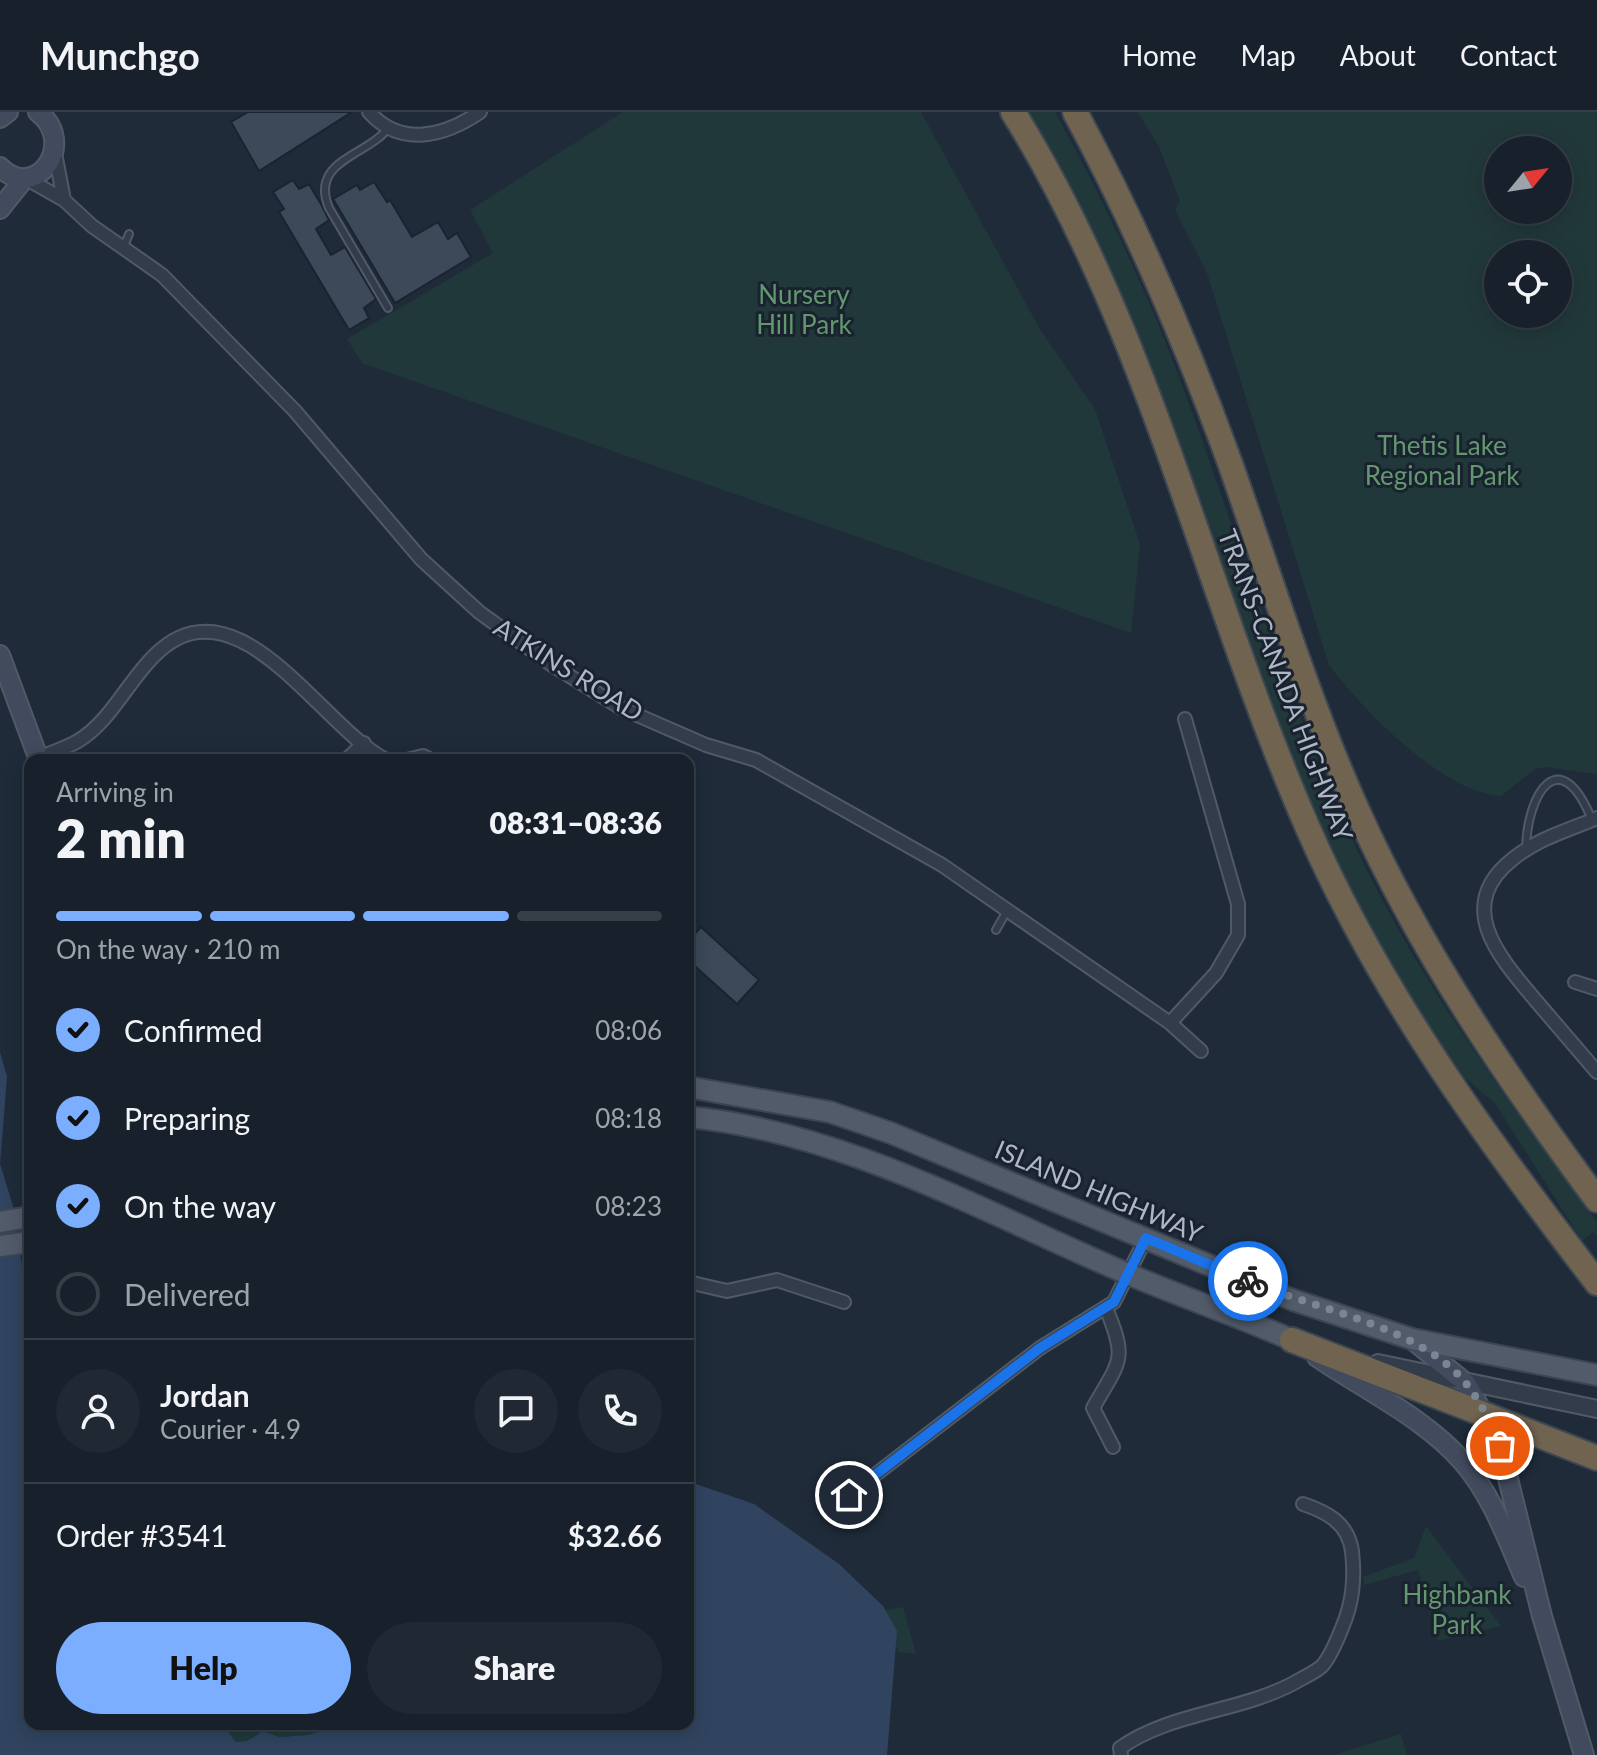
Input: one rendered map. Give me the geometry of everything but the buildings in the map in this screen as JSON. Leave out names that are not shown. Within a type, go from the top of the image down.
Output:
[{"type":"highway","name":"TRANS-CANADA HIGHWAY","points":[[1013,112],[1057,190],[1126,341],[1276,751],[1346,909],[1392,991],[1448,1078],[1597,1283]]},
{"type":"highway","name":"TRANS-CANADA HIGHWAY","points":[[1075,112],[1151,262],[1187,350],[1313,703],[1368,835],[1415,926],[1459,998],[1546,1131],[1597,1200]]},
{"type":"highway","points":[[1292,1340],[1597,1458]]},
{"type":"main road","points":[[0,209],[25,179],[43,169],[55,151],[54,137],[44,115]]},
{"type":"main road","points":[[0,167],[13,177],[25,179]]},
{"type":"main road","points":[[0,655],[37,754]]},
{"type":"main road","name":"ISLAND HIGHWAY","points":[[694,1088],[830,1112],[916,1142],[1293,1300],[1412,1339],[1467,1384],[1486,1415],[1510,1481],[1542,1616],[1584,1755]]},
{"type":"main road","name":"ISLAND HIGHWAY","points":[[694,1118],[734,1121],[806,1139],[980,1208],[1129,1274],[1292,1340],[1429,1432],[1464,1463],[1502,1524],[1542,1616]]},
{"type":"main road","points":[[0,1222],[24,1218]]},
{"type":"main road","points":[[0,1246],[24,1243]]},
{"type":"main road","points":[[1412,1339],[1597,1375]]},
{"type":"street","points":[[369,112],[388,128],[401,134],[428,135],[480,112]]},
{"type":"street","points":[[55,151],[64,200]]},
{"type":"street","name":"ATKINS ROAD","points":[[25,179],[64,200],[92,226],[162,275],[295,411],[421,559],[479,612],[552,665],[621,708],[706,745],[756,760],[942,865],[1170,1023],[1201,1051]]},
{"type":"street","points":[[50,754],[78,741],[95,727],[163,647],[194,632],[227,634],[243,641],[266,657],[378,754]]},
{"type":"street","points":[[1170,1023],[1216,973],[1238,935],[1238,904],[1185,719]]},
{"type":"street","points":[[352,754],[364,743]]},
{"type":"street","points":[[1595,819],[1526,849],[1490,884],[1485,900],[1489,934],[1498,955],[1597,1072]]},
{"type":"street","points":[[1575,982],[1597,989]]},
{"type":"street","points":[[849,1495],[1040,1348],[1114,1302],[1146,1238]]},
{"type":"street","points":[[694,1283],[727,1291],[777,1280],[844,1302]]},
{"type":"street","points":[[1106,1308],[1120,1343],[1121,1359],[1093,1408],[1113,1447]]},
{"type":"street","points":[[1292,1340],[1467,1384],[1597,1409]]},
{"type":"street","points":[[1120,1752],[1139,1734],[1219,1712],[1288,1687],[1322,1667],[1350,1610],[1355,1575],[1351,1545],[1341,1523],[1322,1510],[1303,1504]]},
{"type":"lane","points":[[388,128],[379,141],[336,163],[328,175],[325,192],[329,208],[388,308]]},
{"type":"lane","points":[[123,249],[129,234]]},
{"type":"lane","points":[[1526,849],[1527,826],[1541,790],[1549,781],[1562,779],[1574,786],[1595,819]]},
{"type":"lane","points":[[996,930],[1008,909]]},
{"type":"green space","name":"Nursery Hill Park","points":[[623,112],[921,112],[1041,331],[1095,409],[1140,544],[1131,633],[362,363],[347,339],[493,253],[470,210]]},
{"type":"green space","points":[[1026,112],[1055,112],[1134,269],[1197,425],[1303,723],[1326,781],[1377,890],[1465,1037],[1597,1222],[1597,1236],[1593,1232],[1582,1241],[1495,1103],[1465,1078],[1440,1045],[1361,911],[1297,771],[1137,332],[1086,219]]},
{"type":"green space","name":"Thetis Lake Regional Park","points":[[1138,112],[1597,112],[1597,774],[1545,767],[1535,769],[1501,796],[1478,791],[1430,765],[1406,746],[1362,704],[1329,665],[1207,273],[1175,210],[1180,201],[1159,147]]},
{"type":"green space","name":"Highbank Park","points":[[1426,1526],[1501,1626],[1437,1641],[1418,1570],[1364,1585],[1363,1577],[1414,1558]]},
{"type":"green space","points":[[903,1607],[916,1654],[898,1652],[885,1610]]},
{"type":"green space","points":[[227,1730],[325,1730],[280,1737],[263,1731],[247,1741],[236,1742]]},
{"type":"green space","points":[[1401,1734],[1407,1755],[1334,1755]]},
{"type":"water","points":[[0,1052],[7,1077],[0,1164]]},
{"type":"water","points":[[0,1164],[13,1206],[24,1274],[24,1730],[227,1730],[236,1742],[247,1741],[263,1731],[280,1737],[325,1730],[694,1730],[694,1483],[754,1504],[839,1564],[883,1606],[897,1631],[887,1755],[0,1755]]},
{"type":"way so far","points":[[1248,1281],[1293,1300],[1412,1339],[1443,1361],[1467,1384],[1500,1446]]},
{"type":"route","points":[[849,1495],[1040,1348],[1114,1302],[1146,1238],[1248,1281]]}]
